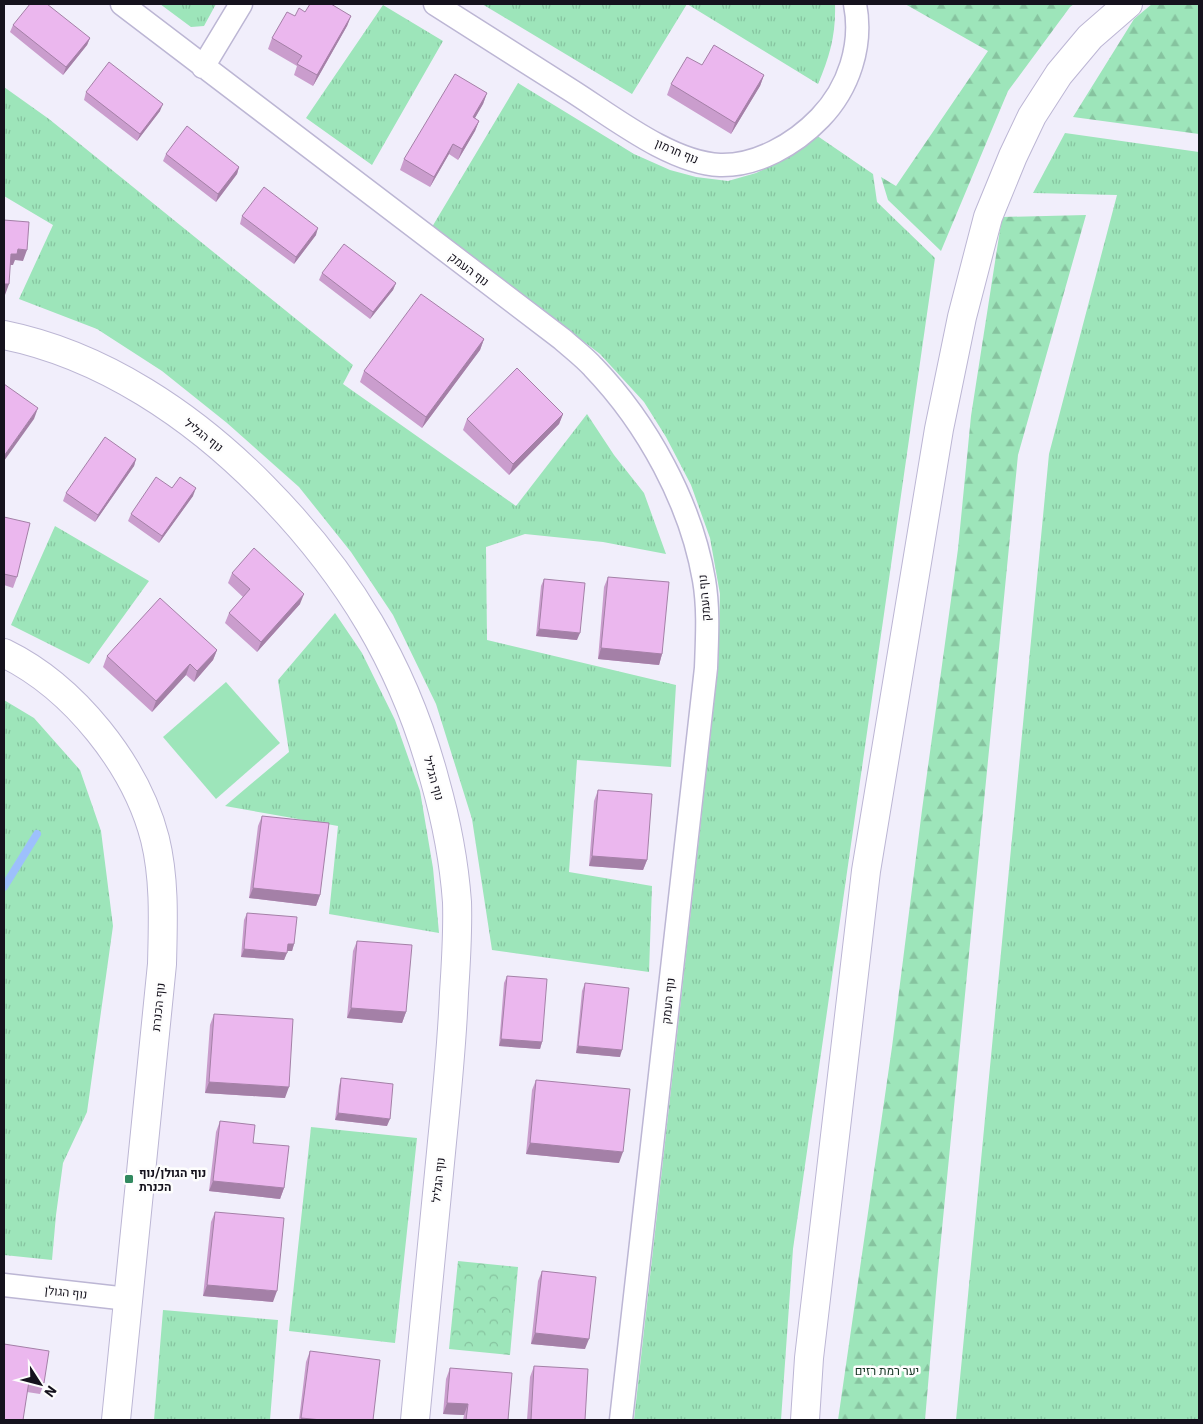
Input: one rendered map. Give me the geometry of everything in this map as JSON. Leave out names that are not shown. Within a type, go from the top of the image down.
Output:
[{"type":"street","name":"נוף העמק","points":[[122,4],[562,339],[593,366],[623,402],[644,432],[665,467],[682,508],[695,545],[704,581],[707,638],[706,668],[621,1420]]},
{"type":"street","points":[[203,67],[241,4]]},
{"type":"street","name":"נוף חרמון","points":[[435,4],[641,135],[693,161],[720,165],[744,162],[767,155],[788,145],[808,131],[828,110],[841,92],[852,65],[858,40],[858,17],[855,4]]},
{"type":"street","points":[[805,1420],[809,1358],[866,871],[939,428],[962,317],[988,217],[1032,116],[1060,74],[1090,37],[1128,4]]},
{"type":"street","name":"נוף הגליל","points":[[4,335],[50,347],[91,364],[121,380],[163,403],[238,462],[303,530],[355,599],[380,639],[416,716],[444,816],[456,901],[457,946],[451,1054],[415,1420]]},
{"type":"street","name":"נוף הכנרת","points":[[4,653],[44,679],[70,701],[94,725],[114,752],[134,784],[147,812],[162,878],[164,913],[162,964],[116,1420]]},
{"type":"street","name":"נוף הגולן","points":[[4,1285],[128,1299]]},
{"type":"green space","points":[[160,4],[216,4],[204,26],[191,27]]},
{"type":"green space","points":[[482,4],[687,4],[632,94]]},
{"type":"green space","points":[[687,4],[835,4],[831,45],[818,84]]},
{"type":"green space","points":[[905,4],[1074,4],[1008,91],[941,251],[888,200],[881,177],[896,186],[988,51]]},
{"type":"green space","points":[[1152,4],[1199,4],[1199,134],[1073,117],[1134,19]]},
{"type":"green space","points":[[383,5],[443,41],[372,165],[306,118]]},
{"type":"green space","points":[[518,83],[634,154],[670,170],[696,177],[728,181],[756,173],[785,159],[816,135],[873,174],[877,202],[935,258],[793,1249],[781,1420],[634,1420],[718,668],[720,594],[710,538],[691,485],[666,437],[644,402],[600,354],[432,227]]},
{"type":"green space","points":[[4,87],[49,119],[353,365],[343,384],[516,506],[587,414],[614,455],[644,493],[666,554],[603,542],[525,534],[486,547],[487,640],[676,685],[671,767],[577,760],[569,872],[652,886],[649,972],[492,950],[472,819],[436,704],[393,615],[351,552],[299,487],[227,423],[162,371],[97,329],[19,299],[53,225],[4,196]]},
{"type":"green space","points":[[1065,133],[1199,152],[1199,1420],[956,1420],[1049,454],[1117,195],[1033,193]]},
{"type":"green space","name":"יער רמת רזים","points":[[1086,215],[1018,455],[925,1420],[838,1420],[892,1047],[958,549],[971,416],[1002,217]]},
{"type":"green space","points":[[55,526],[149,581],[89,664],[11,625]]},
{"type":"green space","points":[[335,613],[362,653],[395,720],[420,791],[433,868],[439,933],[329,914],[338,826],[225,806],[289,752],[278,680]]},
{"type":"green space","points":[[226,682],[280,743],[216,799],[163,737]]},
{"type":"green space","points":[[4,700],[34,718],[80,770],[101,831],[113,926],[87,1112],[63,1163],[52,1260],[4,1255]]},
{"type":"green space","points":[[311,1127],[417,1138],[395,1343],[289,1331]]},
{"type":"green space","points":[[458,1261],[518,1267],[510,1355],[449,1349]]},
{"type":"green space","points":[[163,1310],[278,1320],[270,1420],[154,1420]]},
{"type":"building","points":[[30,4],[47,4],[90,38],[66,67],[13,25]]},
{"type":"building","points":[[310,4],[331,4],[351,16],[317,75],[297,64],[302,56],[272,38],[287,12],[295,16],[299,8],[305,12]]},
{"type":"building","points":[[714,45],[764,75],[735,123],[671,84],[687,57],[702,65]]},
{"type":"building","points":[[109,62],[163,104],[140,134],[86,92]]},
{"type":"building","points":[[455,74],[487,93],[473,117],[479,121],[462,149],[453,144],[434,177],[404,159]]},
{"type":"building","points":[[187,126],[239,167],[218,194],[166,154]]},
{"type":"building","points":[[264,187],[318,228],[296,257],[242,216]]},
{"type":"building","points":[[4,220],[29,222],[27,250],[18,249],[17,254],[11,254],[9,284],[4,284]]},
{"type":"building","points":[[344,244],[396,283],[373,312],[322,273]]},
{"type":"building","points":[[421,294],[484,339],[426,417],[364,371]]},
{"type":"building","points":[[517,368],[563,414],[513,464],[467,419]]},
{"type":"building","points":[[4,384],[38,408],[4,456]]},
{"type":"building","points":[[105,437],[136,459],[98,515],[66,493]]},
{"type":"building","points":[[156,477],[172,488],[180,477],[196,488],[162,536],[131,514]]},
{"type":"building","points":[[4,517],[30,523],[17,577],[4,574]]},
{"type":"building","points":[[254,548],[304,594],[261,642],[229,613],[250,589],[232,573]]},
{"type":"building","points":[[608,577],[669,582],[662,654],[601,648]]},
{"type":"building","points":[[544,579],[585,583],[580,633],[539,629]]},
{"type":"building","points":[[160,598],[217,650],[197,671],[190,664],[156,701],[107,656]]},
{"type":"building","points":[[598,790],[652,794],[647,860],[592,856]]},
{"type":"building","points":[[262,816],[329,823],[320,895],[253,888]]},
{"type":"building","points":[[247,913],[297,917],[294,944],[288,944],[287,953],[244,949]]},
{"type":"building","points":[[357,941],[412,945],[406,1012],[351,1008]]},
{"type":"building","points":[[507,976],[547,979],[542,1042],[501,1039]]},
{"type":"building","points":[[585,983],[629,988],[622,1050],[578,1046]]},
{"type":"building","points":[[214,1014],[293,1019],[289,1087],[209,1082]]},
{"type":"building","points":[[341,1078],[393,1084],[390,1119],[338,1113]]},
{"type":"building","points":[[536,1080],[630,1089],[623,1152],[530,1143]]},
{"type":"building","points":[[220,1121],[255,1125],[253,1143],[289,1146],[284,1188],[213,1181]]},
{"type":"building","points":[[215,1212],[284,1218],[277,1291],[207,1285]]},
{"type":"building","points":[[542,1271],[596,1277],[589,1339],[535,1333]]},
{"type":"building","points":[[4,1344],[49,1351],[44,1383],[29,1381],[23,1420],[4,1420]]},
{"type":"building","points":[[310,1351],[380,1360],[373,1420],[301,1418]]},
{"type":"building","points":[[534,1366],[588,1369],[585,1420],[531,1420]]},
{"type":"building","points":[[450,1368],[512,1373],[508,1420],[466,1420],[468,1404],[447,1403]]},
{"type":"waterway","points":[[4,887],[37,834]]},
{"type":"place","name":"נוף הגולן/נוף הכנרת","points":[[129,1179]]}]
